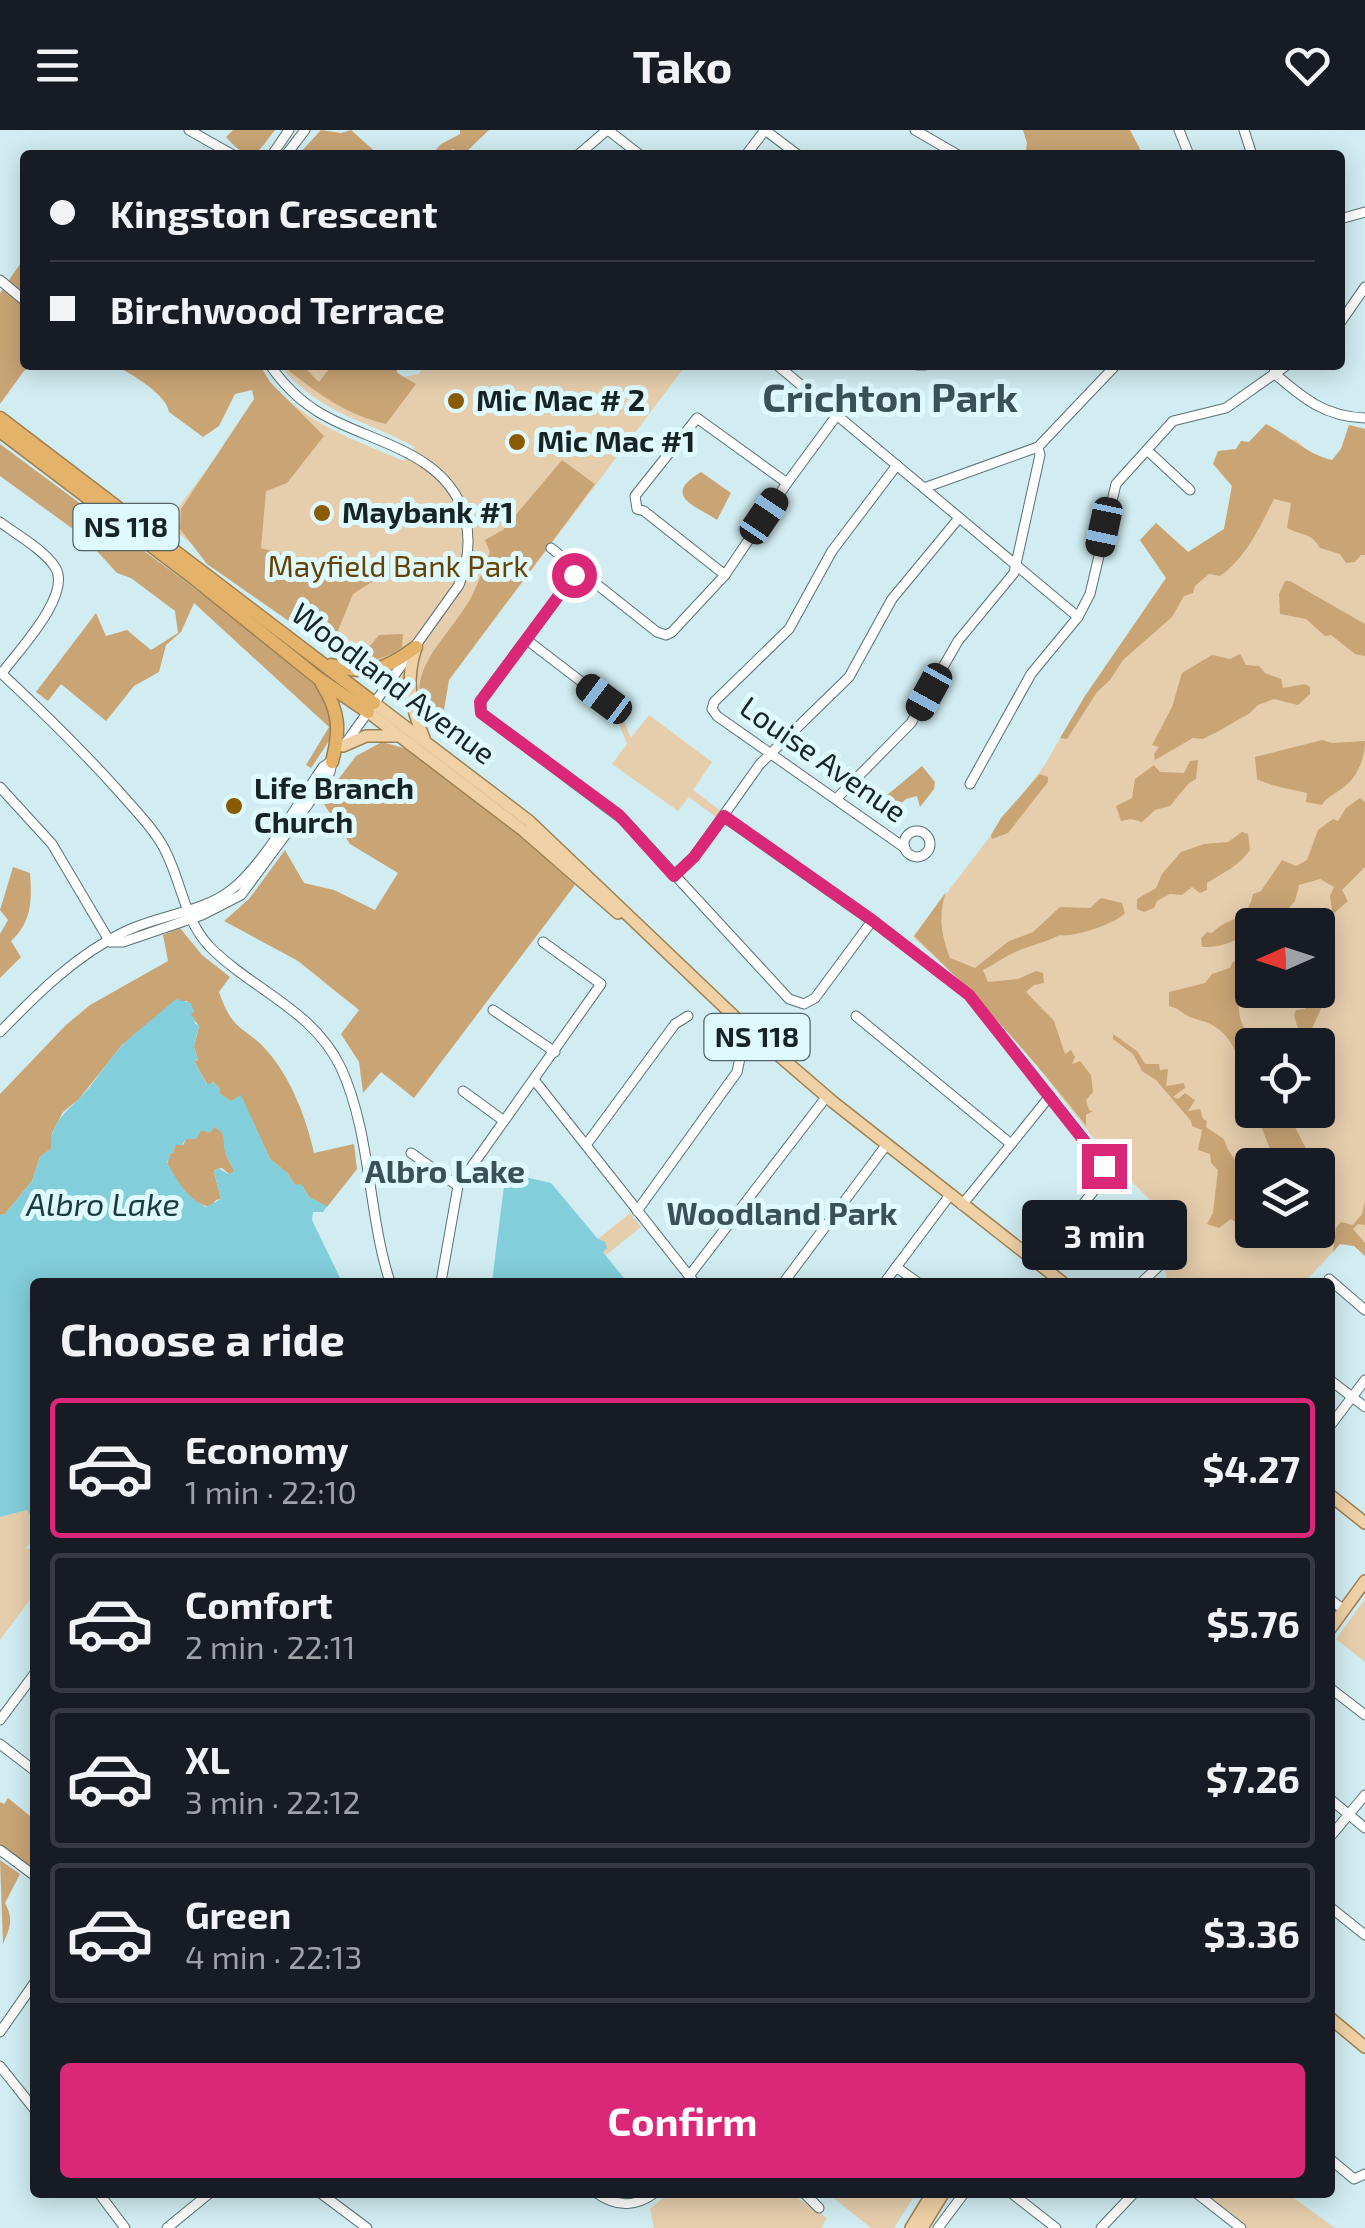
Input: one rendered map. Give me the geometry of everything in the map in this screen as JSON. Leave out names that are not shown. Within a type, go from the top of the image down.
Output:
[{"type":"highway","name":"Woodland Avenue","points":[[0,418],[324,662],[371,708]]},
{"type":"highway","name":"Woodland Avenue","points":[[0,434],[195,579],[318,678],[371,708]]},
{"type":"highway","points":[[324,662],[354,672],[373,670],[389,666],[416,648]]},
{"type":"highway","points":[[318,678],[337,713],[339,734],[332,762]]},
{"type":"main road","points":[[416,648],[408,688],[411,709],[425,742]]},
{"type":"main road","name":"Woodland Avenue","points":[[371,708],[397,736],[524,831],[826,1096],[1057,1278]]},
{"type":"main road","name":"Woodland Avenue","points":[[371,708],[425,742],[529,820],[690,974]]},
{"type":"main road","points":[[343,746],[366,736],[397,736]]},
{"type":"main road","points":[[1335,1499],[1365,1523]]},
{"type":"main road","points":[[1335,1622],[1365,1581]]},
{"type":"main road","points":[[1335,2022],[1364,2044]]},
{"type":"main road","points":[[911,2228],[929,2198]]},
{"type":"main road","points":[[922,2228],[940,2198]]},
{"type":"street","points":[[188,130],[224,150]]},
{"type":"street","points":[[584,150],[607,130],[633,150]]},
{"type":"street","points":[[750,150],[765,130],[791,150]]},
{"type":"street","points":[[916,130],[950,150]]},
{"type":"street","points":[[0,280],[20,297]]},
{"type":"street","points":[[1345,316],[1365,287]]},
{"type":"street","points":[[0,1032],[52,980],[110,942],[223,906],[250,887],[330,772],[343,746],[452,597],[466,565],[467,530],[459,502],[448,484],[422,461],[322,414],[295,394],[274,370]]},
{"type":"street","points":[[783,370],[1078,617]]},
{"type":"street","points":[[924,488],[1038,447],[1111,370]]},
{"type":"street","points":[[970,784],[1030,674],[1078,617],[1090,594],[1113,488],[1176,419],[1226,408],[1274,370],[1320,410],[1341,417],[1365,418]]},
{"type":"street","points":[[551,548],[658,632],[666,634],[710,595],[726,575],[786,482],[837,415]]},
{"type":"street","points":[[726,575],[637,508],[635,496],[697,418],[786,482]]},
{"type":"street","points":[[836,799],[912,723],[958,641],[1014,573],[1040,455],[1038,447]]},
{"type":"street","points":[[1148,451],[1190,490]]},
{"type":"street","name":"Louise Avenue","points":[[897,465],[832,552],[789,629],[714,702],[713,712],[905,848]]},
{"type":"street","points":[[674,876],[694,857],[770,754],[849,677],[892,599],[959,518]]},
{"type":"street","points":[[0,522],[46,558],[60,580],[56,599],[1,673],[85,752],[150,828],[166,853],[189,915],[207,944],[318,1032],[341,1068],[353,1106],[389,1278]]},
{"type":"street","points":[[578,568],[480,702],[480,711],[619,815],[766,976],[796,1003],[815,998],[872,920]]},
{"type":"street","points":[[528,640],[604,699]]},
{"type":"street","points":[[0,787],[52,844],[110,942]]},
{"type":"street","points":[[0,807],[10,796]]},
{"type":"street","points":[[724,816],[872,920],[974,1000],[1104,1166],[1105,1175],[1036,1262]]},
{"type":"street","points":[[442,1278],[458,1186],[601,984],[543,942]]},
{"type":"street","points":[[494,1010],[555,1052]]},
{"type":"street","points":[[586,1145],[675,1024],[688,1016]]},
{"type":"street","points":[[856,1016],[1011,1144]]},
{"type":"street","points":[[637,1211],[736,1072],[740,1058]]},
{"type":"street","points":[[534,1081],[691,1278]]},
{"type":"street","points":[[463,1091],[504,1121]]},
{"type":"street","points":[[693,1278],[826,1096]]},
{"type":"street","points":[[962,1206],[1050,1096]]},
{"type":"street","points":[[787,1278],[887,1144]]},
{"type":"street","points":[[411,1153],[458,1186]]},
{"type":"street","points":[[888,1278],[950,1195]]},
{"type":"street","points":[[1146,1278],[1159,1266]]},
{"type":"street","points":[[896,1268],[911,1278]]},
{"type":"street","points":[[1335,1283],[1365,1310]]},
{"type":"street","points":[[1335,1419],[1365,1380]]},
{"type":"street","points":[[1335,1384],[1365,1407]]},
{"type":"street","points":[[1335,1603],[1344,1610]]},
{"type":"street","points":[[0,1720],[30,1680]]},
{"type":"street","points":[[1335,1692],[1365,1716]]},
{"type":"street","points":[[0,1744],[30,1767]]},
{"type":"street","points":[[1335,1832],[1365,1794]]},
{"type":"street","points":[[1335,1803],[1365,1828]]},
{"type":"street","points":[[0,1850],[30,1872]]},
{"type":"street","points":[[1335,1912],[1365,1935]]},
{"type":"street","points":[[0,2032],[30,1989]]},
{"type":"street","points":[[0,2066],[30,2104]]},
{"type":"street","points":[[1335,2163],[1361,2177]]},
{"type":"street","points":[[102,2198],[125,2228]]},
{"type":"street","points":[[167,2228],[204,2198]]},
{"type":"street","points":[[328,2198],[367,2228]]},
{"type":"street","points":[[605,2198],[616,2205],[646,2198]]},
{"type":"street","points":[[810,2198],[819,2208]]},
{"type":"street","points":[[938,2228],[960,2198]]},
{"type":"street","points":[[1018,2198],[1056,2228]]},
{"type":"street","points":[[1101,2228],[1129,2198]]},
{"type":"street","points":[[1203,2198],[1241,2228]]},
{"type":"green space","name":"Mayfield Bank Park","points":[[284,370],[396,370],[403,377],[422,370],[682,370],[421,717],[166,524],[271,383],[300,410],[349,438],[404,461],[415,447],[329,407]]},
{"type":"green space","points":[[1349,425],[1365,429],[1365,1256],[1354,1246],[1340,1244],[1309,1278],[1167,1278],[1159,1209],[1112,1162],[1037,1066],[970,990],[913,937],[1044,766],[1085,696],[1166,578],[1140,540],[1156,523],[1189,552],[1224,529],[1232,486],[1295,439],[1315,457],[1332,460],[1341,449]]},
{"type":"green space","points":[[619,710],[631,738],[649,715],[712,762],[693,790],[721,811],[717,818],[689,797],[678,811],[612,764],[627,744],[615,713]]},
{"type":"green space","points":[[630,1213],[641,1227],[606,1255],[605,1242],[598,1239]]},
{"type":"green space","points":[[27,1510],[30,1514],[30,1543],[26,1548],[30,1550],[30,1600],[0,1640],[0,1517]]},
{"type":"green space","points":[[1365,1599],[1365,1662],[1336,1639]]},
{"type":"green space","points":[[663,2198],[797,2198],[827,2218],[821,2228],[654,2228],[650,2209]]},
{"type":"green space","points":[[913,2198],[894,2228],[871,2228],[835,2199]]},
{"type":"green space","points":[[1204,2198],[1294,2198],[1335,2228],[1245,2228]]},
{"type":"shaded area","points":[[233,130],[275,130],[259,150],[240,150],[226,137]]},
{"type":"shaded area","points":[[321,130],[351,130],[373,150],[303,150]]},
{"type":"shaded area","points":[[460,130],[489,130],[468,150],[436,150],[460,134]]},
{"type":"shaded area","points":[[1023,130],[1130,130],[1140,150],[1026,150]]},
{"type":"shaded area","points":[[20,264],[20,370],[25,370],[0,404],[0,293]]},
{"type":"shaded area","points":[[123,370],[263,370],[324,436],[287,483],[266,491],[261,548],[351,573],[375,574],[378,578],[353,594],[337,633],[365,652],[379,635],[403,634],[402,647],[385,657],[368,660],[333,652],[207,564],[180,529],[181,509],[254,399],[252,390],[235,394],[219,426],[203,437],[169,412],[162,398]]},
{"type":"shaded area","points":[[307,370],[319,382],[328,370],[397,370],[416,384],[386,424],[346,410],[289,371]]},
{"type":"shaded area","points":[[1266,424],[1307,450],[1332,460],[1341,449],[1349,425],[1365,429],[1365,555],[1346,563],[1340,554],[1320,548],[1310,537],[1287,528],[1291,503],[1274,499],[1238,560],[1220,576],[1209,574],[1193,593],[1184,596],[1172,617],[1123,660],[1067,739],[1060,738],[1166,578],[1140,540],[1156,523],[1188,552],[1224,529],[1232,486],[1213,464],[1218,451],[1236,449],[1241,441],[1249,442]]},
{"type":"shaded area","points":[[0,444],[244,625],[319,688],[335,714],[329,741],[311,768],[306,765],[329,727],[194,603],[181,632],[166,645],[159,672],[134,686],[106,721],[61,684],[48,701],[36,692],[96,613],[106,636],[127,630],[151,650],[178,633],[175,611],[131,578],[117,573],[84,537],[0,476]]},
{"type":"shaded area","points":[[562,460],[595,484],[449,680],[444,710],[452,733],[436,736],[419,698],[425,666],[474,591],[490,552],[485,540],[503,530]]},
{"type":"shaded area","points":[[701,472],[731,493],[717,520],[692,505],[683,494],[689,480]]},
{"type":"shaded area","points":[[1285,581],[1365,624],[1365,656],[1355,654],[1331,635],[1325,636],[1306,619],[1280,614],[1279,594]]},
{"type":"shaded area","points":[[1240,654],[1246,665],[1259,666],[1281,679],[1283,688],[1305,684],[1310,687],[1310,694],[1298,705],[1274,699],[1258,705],[1217,732],[1203,739],[1193,738],[1155,760],[1159,747],[1152,745],[1172,707],[1182,673],[1212,655],[1230,659]]},
{"type":"shaded area","points":[[1322,740],[1365,741],[1365,748],[1355,775],[1322,805],[1306,802],[1307,793],[1257,779],[1255,757]]},
{"type":"shaded area","points":[[382,742],[404,748],[522,837],[575,885],[414,1098],[381,1072],[363,1093],[359,1062],[341,1034],[359,1010],[298,961],[224,921],[249,899],[285,850],[304,883],[334,890],[375,910],[398,873],[350,844],[322,801],[356,756]]},
{"type":"shaded area","points":[[1198,760],[1196,779],[1170,806],[1155,810],[1142,822],[1121,821],[1116,806],[1132,798],[1135,779],[1154,765],[1160,772],[1184,773],[1190,761]]},
{"type":"shaded area","points":[[922,766],[935,782],[934,789],[920,807],[917,796],[896,807],[887,795]]},
{"type":"shaded area","points":[[1040,774],[1048,777],[1048,782],[1008,833],[992,839],[1001,818]]},
{"type":"shaded area","points":[[1360,798],[1365,802],[1365,867],[1342,890],[1348,901],[1335,912],[1330,896],[1334,887],[1320,879],[1299,885],[1289,908],[1247,908],[1253,894],[1261,891],[1282,860],[1296,866],[1307,860],[1318,830],[1333,819],[1338,821],[1346,808]]},
{"type":"shaded area","points":[[1242,832],[1248,834],[1250,850],[1207,883],[1207,890],[1200,893],[1192,887],[1182,895],[1170,894],[1144,912],[1137,909],[1137,899],[1156,888],[1162,874],[1181,852],[1204,844],[1228,842]]},
{"type":"shaded area","points":[[13,867],[30,873],[30,901],[27,918],[11,941],[21,957],[0,978],[0,934],[8,920],[0,910]]},
{"type":"shaded area","points":[[946,892],[942,925],[950,958],[975,968],[1009,941],[1033,932],[1060,907],[1090,908],[1101,898],[1122,903],[1125,913],[1113,921],[1060,935],[1013,953],[983,970],[988,982],[1018,979],[1036,971],[1043,973],[1044,983],[1026,992],[1054,1021],[1065,1054],[1071,1050],[1075,1057],[1072,1064],[1080,1061],[1091,1075],[1093,1092],[1086,1100],[1093,1111],[1086,1115],[1086,1126],[1004,1028],[914,936]]},
{"type":"shaded area","points":[[1235,918],[1235,939],[1202,947],[1201,938]]},
{"type":"shaded area","points":[[180,928],[202,955],[230,977],[219,992],[224,1006],[284,1074],[314,1153],[354,1144],[357,1169],[327,1207],[295,1185],[270,1159],[241,1096],[231,1101],[218,1093],[220,1089],[213,1082],[208,1086],[194,1061],[198,1060],[194,1047],[199,1026],[190,1015],[194,1011],[187,1001],[176,1001],[122,1045],[79,1099],[63,1112],[52,1133],[51,1149],[40,1157],[32,1181],[0,1215],[0,1094],[90,1005],[168,961],[163,935]]},
{"type":"shaded area","points":[[1235,961],[1235,1008],[1239,1008],[1245,1028],[1235,1028],[1235,1051],[1221,1031],[1169,1006],[1169,992],[1205,983],[1212,974],[1230,968]]},
{"type":"shaded area","points":[[1321,1008],[1312,1028],[1298,1028],[1294,1015],[1296,1010]]},
{"type":"shaded area","points":[[1113,1034],[1137,1051],[1145,1064],[1168,1069],[1166,1086],[1184,1083],[1185,1088],[1173,1097],[1178,1099],[1185,1093],[1195,1100],[1188,1111],[1200,1109],[1206,1127],[1224,1139],[1235,1160],[1235,1222],[1231,1219],[1219,1228],[1207,1224],[1213,1213],[1218,1170],[1211,1163],[1210,1154],[1198,1150],[1202,1130],[1192,1126],[1156,1080],[1142,1071],[1133,1054],[1113,1039]]},
{"type":"shaded area","points":[[214,1127],[223,1133],[234,1172],[216,1169],[221,1199],[210,1207],[184,1191],[167,1164],[167,1155],[173,1153],[175,1145],[196,1139],[201,1130],[210,1132]]},
{"type":"shaded area","points":[[1262,1128],[1295,1128],[1306,1148],[1270,1148]]},
{"type":"shaded area","points":[[1365,1201],[1365,1225],[1358,1224],[1353,1229],[1365,1243],[1365,1256],[1354,1246],[1340,1244],[1333,1252],[1336,1228],[1341,1222],[1353,1225],[1362,1214]]},
{"type":"shaded area","points":[[8,1798],[30,1816],[30,1871],[0,1851],[0,1802],[4,1804]]},
{"type":"shaded area","points":[[0,1860],[20,1874],[5,1903],[10,1924],[3,1944]]},
{"type":"water","name":"Albro Lake","points":[[176,999],[191,1003],[194,1012],[190,1015],[199,1025],[194,1047],[198,1060],[194,1061],[207,1085],[213,1082],[219,1093],[231,1101],[241,1095],[270,1159],[295,1185],[301,1184],[309,1197],[327,1206],[323,1212],[313,1212],[312,1220],[340,1278],[30,1278],[30,1514],[27,1510],[0,1517],[0,1215],[32,1181],[40,1157],[51,1149],[55,1126],[125,1042]],"holes":[[[214,1127],[223,1136],[234,1172],[228,1174],[218,1168],[214,1172],[221,1199],[206,1207],[183,1188],[167,1162],[171,1157],[167,1155],[173,1153],[175,1145],[196,1139],[201,1130],[210,1133]]]},
{"type":"water","points":[[524,1177],[551,1183],[597,1238],[605,1242],[607,1248],[603,1252],[624,1278],[492,1278],[504,1186]]},
{"type":"place","name":"Mic Mac # 2","points":[[456,401]]},
{"type":"place","name":"Mic Mac #1","points":[[517,442]]},
{"type":"place","name":"Maybank #1","points":[[322,513]]},
{"type":"place","name":"Life Branch Church","points":[[234,806]]},
{"type":"district","name":"Crichton Park","points":[[890,398]]},
{"type":"district","name":"Albro Lake","points":[[445,1172]]},
{"type":"district","name":"Woodland Park","points":[[782,1214]]},
{"type":"route","points":[[574,575],[480,702],[481,713],[619,815],[674,876],[694,857],[724,816],[872,920],[974,1000],[1104,1166]]}]
